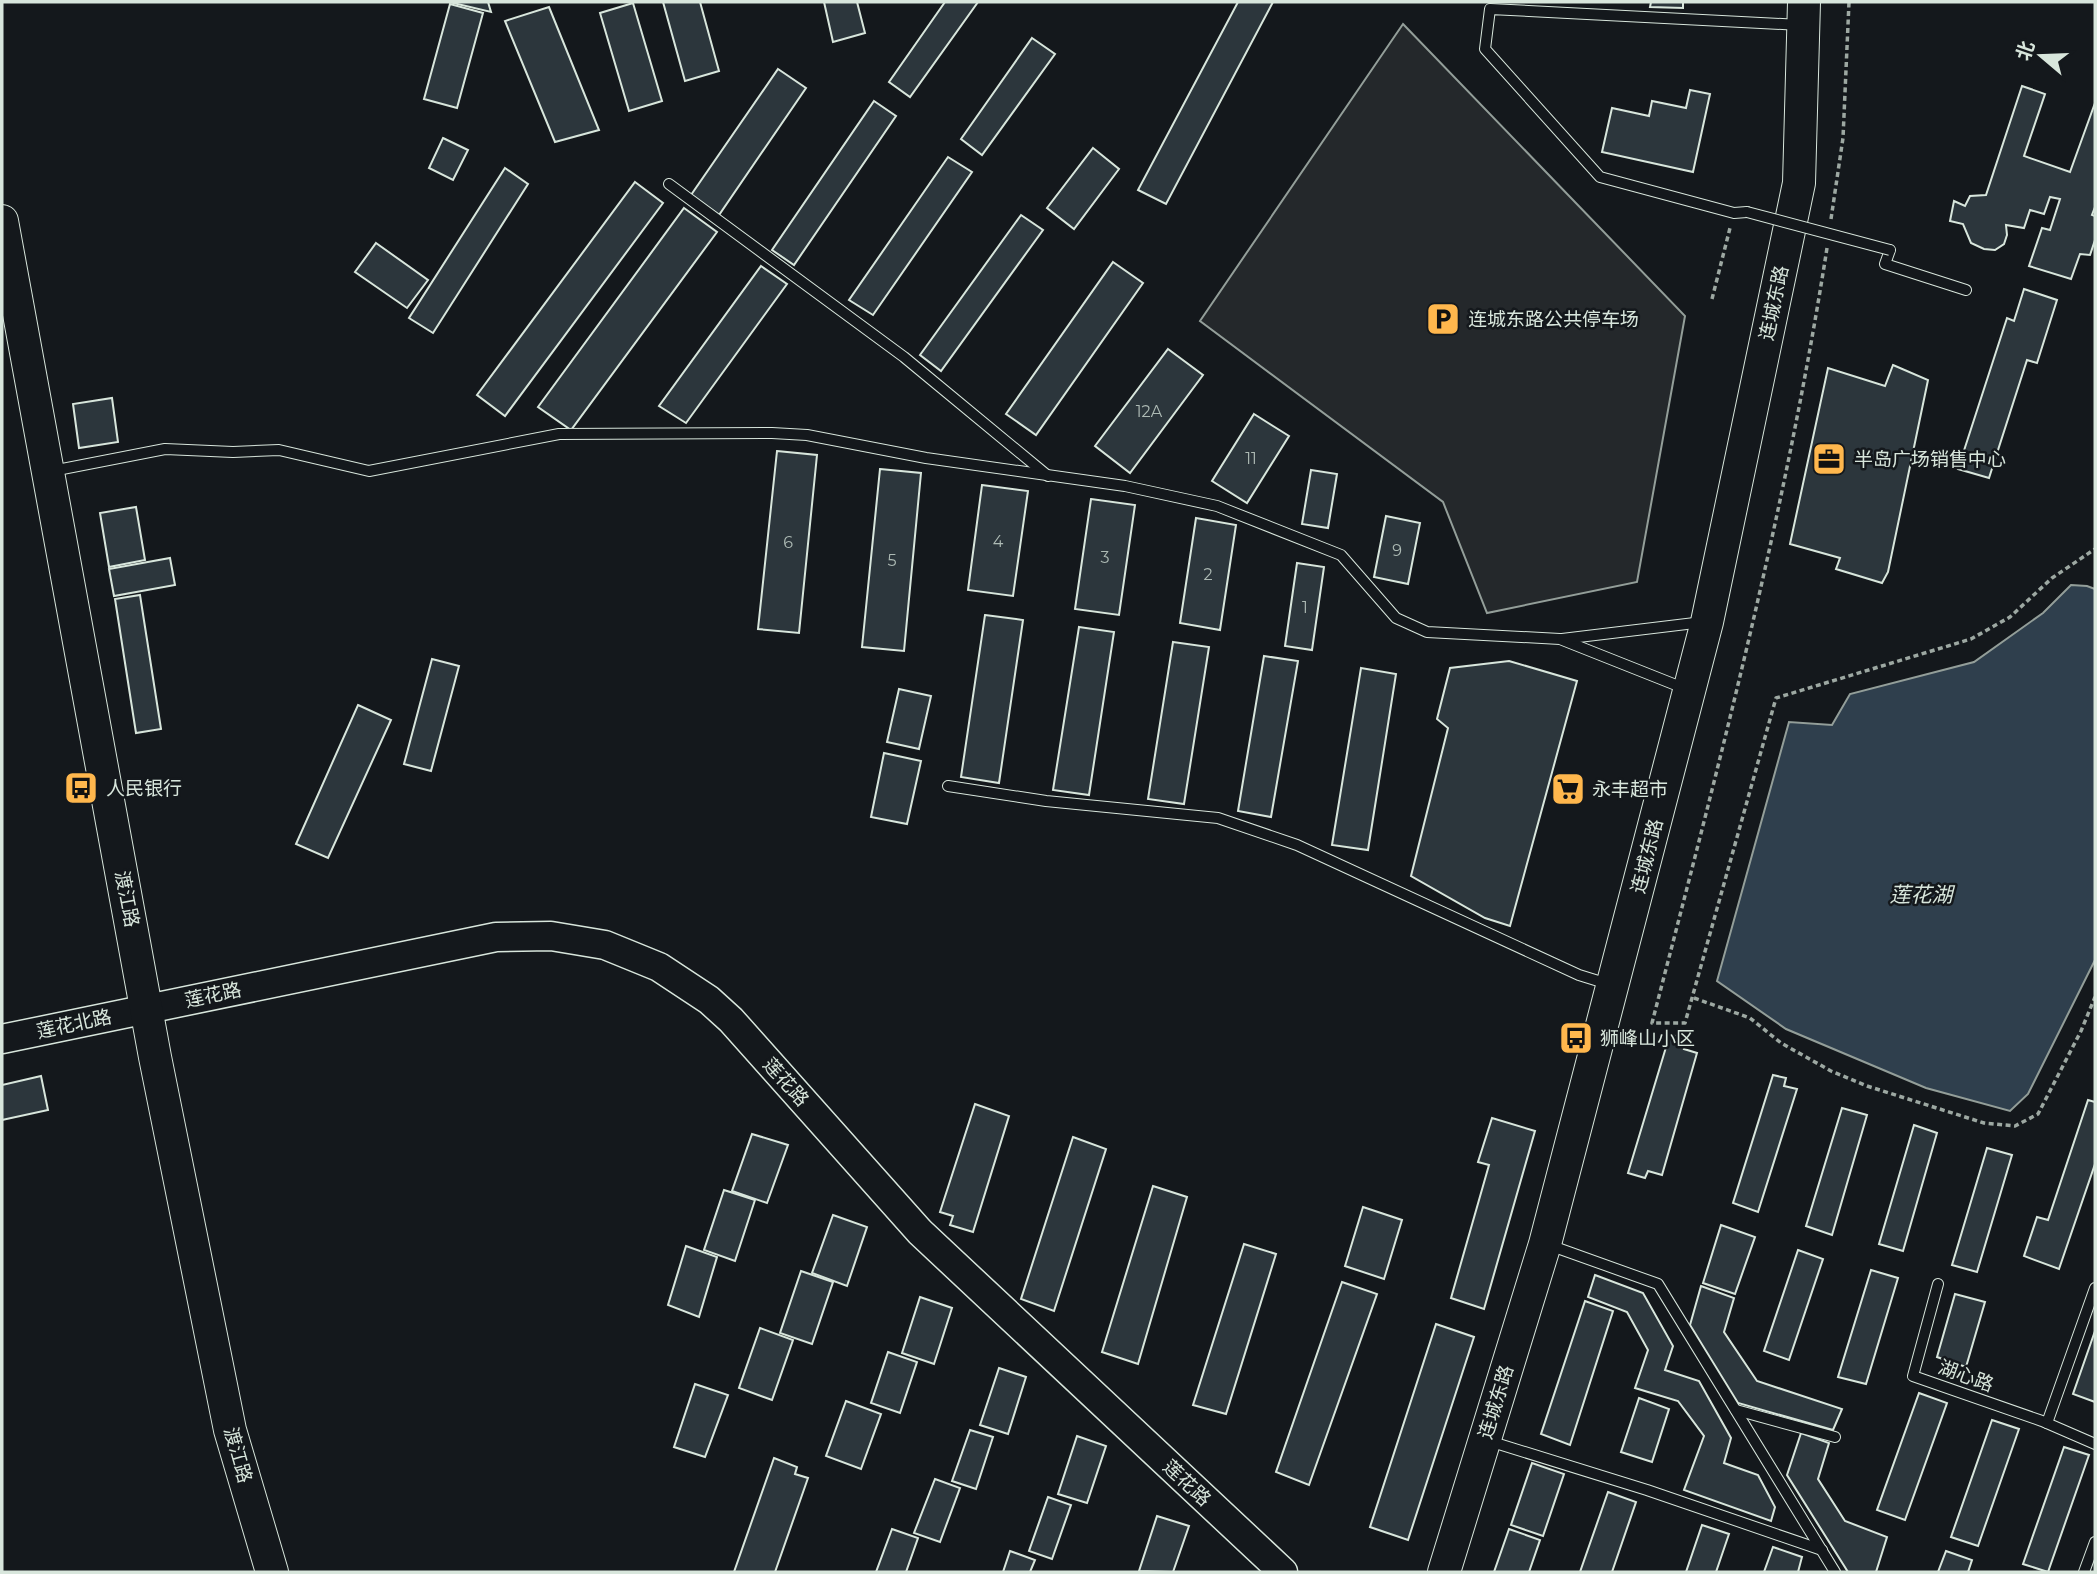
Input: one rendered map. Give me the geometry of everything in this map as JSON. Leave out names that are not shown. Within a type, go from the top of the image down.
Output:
[{"type":"main road","name":"连城东路","points":[[1444,1572],[1545,1244],[1707,621],[1800,183],[1804,13]]},
{"type":"main road","name":"渡江路","points":[[2,221],[147,1009],[230,1430],[272,1572]]},
{"type":"main road","name":"莲花路","points":[[147,1009],[496,937],[537,935],[578,939],[606,945],[659,967],[685,982],[731,1020],[920,1232],[1283,1572]]},
{"type":"main road","name":"莲花北路","points":[[2,1039],[147,1009]]},
{"type":"lane","points":[[1804,13],[1490,9],[1485,49],[1600,177],[1889,250],[1885,264],[1966,290]]},
{"type":"lane","points":[[669,184],[904,357],[1048,475]]},
{"type":"lane","points":[[48,472],[165,449],[233,452],[279,450],[369,471],[559,434],[807,435],[926,458],[1125,486],[1217,506],[1341,555],[1396,618],[1427,632],[1560,639],[1707,621]]},
{"type":"lane","points":[[1560,639],[1689,691]]},
{"type":"lane","points":[[948,786],[1046,801],[1218,818],[1297,845],[1579,975],[1614,986]]},
{"type":"lane","points":[[1545,1244],[1658,1284],[1835,1572]]},
{"type":"lane","name":"湖心路","points":[[1938,1284],[1913,1376],[2047,1423],[2095,1444]]},
{"type":"lane","points":[[2047,1423],[2095,1288]]},
{"type":"lane","points":[[1736,1410],[1835,1437]]},
{"type":"lane","points":[[1485,1440],[1647,1490],[1822,1550]]},
{"type":"lane","points":[[2084,1572],[2095,1542]]},
{"type":"path","points":[[1831,223],[1843,138],[1849,2]]},
{"type":"path","points":[[1712,299],[1734,213]]},
{"type":"path","points":[[1829,237],[1787,473],[1741,679],[1653,1023],[1685,1023],[1776,698],[1971,639],[2010,617],[2052,578],[2095,549]]},
{"type":"path","points":[[1694,998],[1750,1018],[1781,1043],[1831,1071],[1867,1086],[1984,1123],[2015,1126],[2038,1114],[2081,1031],[2095,996]]},
{"type":"shaded area","name":"连城东路公共停车场","points":[[1403,24],[1685,316],[1637,582],[1487,613],[1443,502],[1200,321]]},
{"type":"water","name":"莲花湖","points":[[2071,585],[2095,589],[2095,960],[2028,1094],[2010,1111],[1926,1088],[1786,1029],[1717,981],[1789,722],[1832,725],[1850,694],[1974,662],[2043,613]]},
{"type":"building","points":[[449,2],[488,2],[491,12]]},
{"type":"building","points":[[663,2],[700,2],[719,71],[685,81]]},
{"type":"building","points":[[824,2],[857,2],[865,33],[833,42]]},
{"type":"building","points":[[945,2],[978,2],[910,97],[889,82]]},
{"type":"building","points":[[1238,2],[1273,2],[1166,204],[1138,190]]},
{"type":"building","points":[[1651,2],[1683,2],[1683,8],[1650,7]]},
{"type":"building","points":[[633,3],[662,101],[629,111],[600,13]]},
{"type":"building","points":[[450,4],[483,13],[457,108],[424,99]]},
{"type":"building","points":[[549,7],[599,130],[555,142],[505,21]]},
{"type":"building","points":[[1032,38],[1055,54],[982,155],[961,139]]},
{"type":"building","points":[[778,69],[806,88],[719,215],[691,195]]},
{"type":"building","points":[[2022,86],[2045,94],[2024,156],[2070,172],[2095,103],[2095,207],[2092,215],[2095,216],[2095,240],[2090,255],[2080,254],[2071,279],[2029,266],[2042,228],[2050,230],[2060,199],[2050,197],[2044,214],[2030,210],[2024,228],[2006,225],[2004,244],[1995,250],[1984,249],[1971,243],[1963,224],[1950,221],[1954,201],[1965,206],[1970,196],[1986,195]]},
{"type":"building","points":[[1690,90],[1710,94],[1693,172],[1602,152],[1612,108],[1649,116],[1652,101],[1686,108]]},
{"type":"building","points":[[874,101],[896,116],[794,265],[772,250]]},
{"type":"building","points":[[443,138],[468,150],[453,180],[429,168]]},
{"type":"building","points":[[1093,148],[1119,169],[1074,229],[1047,208]]},
{"type":"building","points":[[948,157],[972,172],[873,315],[849,300]]},
{"type":"building","points":[[505,168],[528,184],[433,333],[409,318]]},
{"type":"building","points":[[635,182],[663,203],[505,416],[477,395]]},
{"type":"building","points":[[684,208],[717,232],[571,430],[538,407]]},
{"type":"building","points":[[1021,215],[1043,230],[941,371],[920,355]]},
{"type":"building","points":[[376,243],[428,280],[407,308],[355,272]]},
{"type":"building","points":[[1113,262],[1143,283],[1036,435],[1006,414]]},
{"type":"building","points":[[761,266],[787,284],[686,423],[659,406]]},
{"type":"building","points":[[2024,289],[2057,300],[2037,363],[2027,360],[1989,478],[1958,469],[2007,318],[2014,321]]},
{"type":"building","points":[[1168,349],[1203,375],[1130,473],[1095,446]]},
{"type":"building","points":[[1893,365],[1928,380],[1888,572],[1882,583],[1836,569],[1840,558],[1790,544],[1828,368],[1885,386]]},
{"type":"building","points":[[112,398],[118,442],[79,448],[73,404]]},
{"type":"building","points":[[1254,414],[1289,436],[1247,503],[1212,481]]},
{"type":"building","points":[[777,451],[817,455],[799,633],[758,629]]},
{"type":"building","points":[[880,469],[921,473],[904,651],[862,647]]},
{"type":"building","points":[[1311,470],[1337,474],[1328,528],[1302,524]]},
{"type":"building","points":[[982,485],[1028,491],[1013,596],[968,590]]},
{"type":"building","points":[[1091,499],[1135,505],[1119,615],[1075,609]]},
{"type":"building","points":[[136,507],[145,560],[109,567],[100,513]]},
{"type":"building","points":[[1386,516],[1420,523],[1408,584],[1374,577]]},
{"type":"building","points":[[1196,518],[1236,525],[1220,630],[1180,623]]},
{"type":"building","points":[[170,558],[175,585],[114,596],[109,569]]},
{"type":"building","points":[[1297,563],[1324,567],[1312,650],[1285,646]]},
{"type":"building","points":[[140,595],[161,729],[136,733],[115,599]]},
{"type":"building","points":[[985,615],[1023,620],[999,783],[961,777]]},
{"type":"building","points":[[1079,627],[1114,632],[1089,795],[1053,790]]},
{"type":"building","points":[[1173,642],[1209,647],[1184,804],[1148,799]]},
{"type":"building","points":[[1264,656],[1298,661],[1271,817],[1238,811]]},
{"type":"building","points":[[432,659],[459,666],[431,771],[404,764]]},
{"type":"building","points":[[1509,661],[1577,681],[1510,926],[1485,918],[1411,876],[1448,728],[1437,719],[1450,668]]},
{"type":"building","points":[[1361,668],[1396,674],[1368,850],[1332,845]]},
{"type":"building","points":[[899,689],[931,696],[919,749],[887,742]]},
{"type":"building","points":[[358,705],[391,720],[328,858],[296,844]]},
{"type":"building","points":[[884,753],[921,761],[907,824],[871,817]]},
{"type":"building","points":[[1670,1034],[1687,1040],[1684,1049],[1697,1053],[1662,1175],[1648,1171],[1645,1178],[1628,1173]]},
{"type":"building","points":[[1773,1075],[1786,1078],[1784,1086],[1797,1089],[1758,1212],[1733,1203]]},
{"type":"building","points":[[41,1076],[48,1110],[2,1120],[2,1085]]},
{"type":"building","points":[[2088,1100],[2095,1102],[2095,1164],[2059,1269],[2024,1256],[2037,1217],[2048,1220]]},
{"type":"building","points":[[975,1104],[1009,1116],[973,1232],[950,1225],[953,1216],[940,1212]]},
{"type":"building","points":[[1842,1108],[1867,1115],[1832,1235],[1806,1226]]},
{"type":"building","points":[[1492,1118],[1535,1131],[1484,1309],[1451,1298],[1489,1165],[1478,1162]]},
{"type":"building","points":[[1914,1125],[1937,1133],[1903,1251],[1879,1244]]},
{"type":"building","points":[[752,1134],[788,1145],[767,1203],[732,1191]]},
{"type":"building","points":[[1073,1137],[1106,1149],[1054,1311],[1021,1299]]},
{"type":"building","points":[[1987,1148],[2012,1155],[1977,1272],[1952,1265]]},
{"type":"building","points":[[1153,1186],[1187,1197],[1138,1364],[1102,1352]]},
{"type":"building","points":[[724,1190],[755,1200],[735,1261],[704,1250]]},
{"type":"building","points":[[1363,1207],[1402,1220],[1384,1279],[1345,1266]]},
{"type":"building","points":[[833,1215],[867,1227],[847,1286],[812,1273]]},
{"type":"building","points":[[1721,1225],[1755,1237],[1735,1294],[1703,1283]]},
{"type":"building","points":[[1244,1244],[1276,1254],[1226,1414],[1193,1405]]},
{"type":"building","points":[[686,1246],[717,1257],[699,1317],[668,1305]]},
{"type":"building","points":[[1798,1250],[1823,1259],[1789,1360],[1764,1351]]},
{"type":"building","points":[[1871,1270],[1898,1278],[1866,1384],[1838,1377]]},
{"type":"building","points":[[801,1271],[833,1282],[812,1344],[780,1333]]},
{"type":"building","points":[[1595,1275],[1643,1293],[1673,1346],[1665,1370],[1699,1381],[1731,1438],[1724,1463],[1758,1475],[1775,1507],[1771,1521],[1684,1490],[1704,1436],[1678,1401],[1635,1388],[1648,1350],[1627,1312],[1588,1297]]},
{"type":"building","points":[[1342,1282],[1377,1294],[1309,1485],[1276,1472]]},
{"type":"building","points":[[1701,1286],[1734,1298],[1724,1332],[1757,1381],[1842,1409],[1833,1430],[1738,1403],[1690,1325]]},
{"type":"building","points":[[1955,1294],[1985,1302],[1966,1367],[1937,1357]]},
{"type":"building","points":[[920,1297],[952,1308],[934,1364],[902,1353]]},
{"type":"building","points":[[1585,1301],[1613,1311],[1570,1445],[1541,1434]]},
{"type":"building","points":[[1436,1324],[1474,1337],[1408,1540],[1370,1527]]},
{"type":"building","points":[[760,1328],[793,1340],[772,1400],[739,1388]]},
{"type":"building","points":[[2095,1331],[2095,1402],[2073,1394]]},
{"type":"building","points":[[888,1352],[917,1362],[900,1413],[871,1403]]},
{"type":"building","points":[[999,1368],[1026,1377],[1008,1434],[980,1425]]},
{"type":"building","points":[[695,1384],[728,1395],[705,1457],[674,1447]]},
{"type":"building","points":[[1919,1393],[1947,1403],[1905,1520],[1877,1510]]},
{"type":"building","points":[[1639,1398],[1669,1409],[1652,1462],[1621,1452]]},
{"type":"building","points":[[846,1401],[881,1414],[861,1469],[826,1456]]},
{"type":"building","points":[[1992,1420],[2019,1429],[1978,1546],[1951,1537]]},
{"type":"building","points":[[970,1430],[993,1437],[976,1489],[952,1481]]},
{"type":"building","points":[[1801,1433],[1829,1443],[1818,1479],[1845,1521],[1887,1537],[1876,1572],[1848,1572],[1787,1475]]},
{"type":"building","points":[[1077,1436],[1106,1446],[1087,1503],[1058,1494]]},
{"type":"building","points":[[2064,1447],[2089,1455],[2048,1572],[2023,1564]]},
{"type":"building","points":[[774,1458],[797,1467],[795,1474],[808,1478],[775,1572],[734,1572]]},
{"type":"building","points":[[1532,1463],[1564,1474],[1543,1536],[1511,1525]]},
{"type":"building","points":[[935,1479],[960,1488],[940,1542],[914,1533]]},
{"type":"building","points":[[1608,1492],[1636,1502],[1612,1572],[1580,1572]]},
{"type":"building","points":[[1048,1497],[1071,1505],[1052,1559],[1029,1551]]},
{"type":"building","points":[[1157,1516],[1189,1526],[1173,1572],[1139,1571]]},
{"type":"building","points":[[1702,1525],[1729,1534],[1716,1572],[1686,1572]]},
{"type":"building","points":[[892,1529],[918,1538],[906,1572],[876,1572]]},
{"type":"building","points":[[1509,1529],[1540,1540],[1529,1572],[1494,1572]]},
{"type":"building","points":[[1773,1547],[1802,1557],[1798,1572],[1764,1572]]},
{"type":"building","points":[[1010,1551],[1035,1560],[1030,1572],[1003,1572]]},
{"type":"building","points":[[1946,1551],[1972,1560],[1968,1572],[1938,1572]]},
{"type":"place","name":"连城东路公共停车场","points":[[1443,319]]},
{"type":"place","name":"半岛广场销售中心","points":[[1829,459]]},
{"type":"place","name":"人民银行","points":[[81,788]]},
{"type":"place","name":"永丰超市","points":[[1568,789]]},
{"type":"place","name":"狮峰山小区","points":[[1576,1038]]}]
